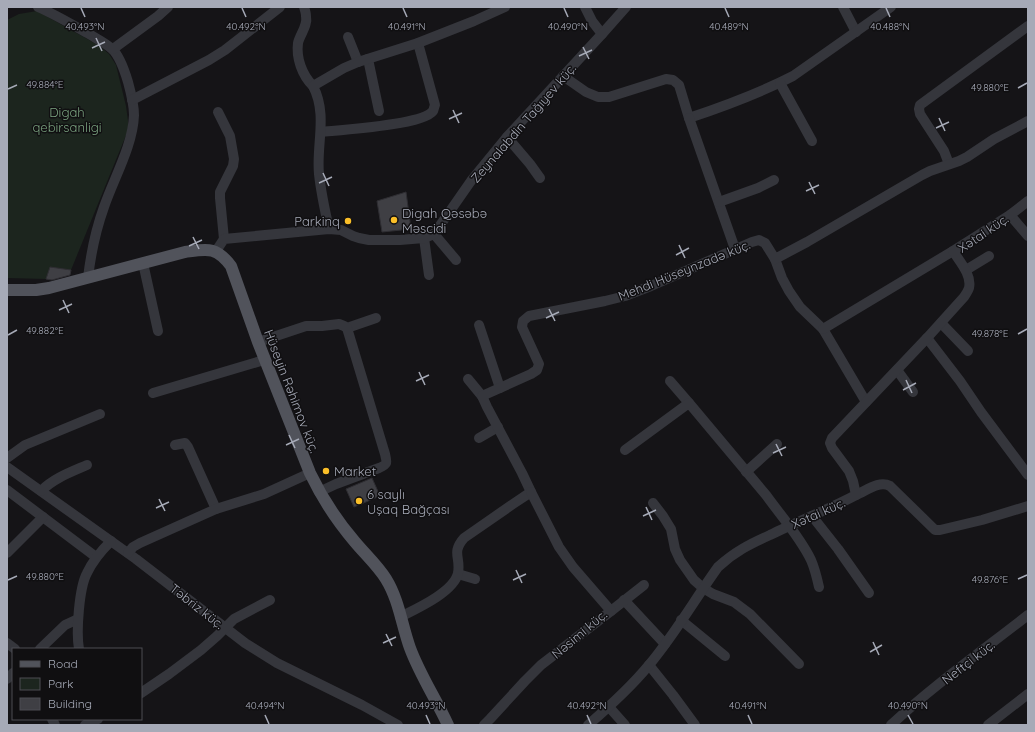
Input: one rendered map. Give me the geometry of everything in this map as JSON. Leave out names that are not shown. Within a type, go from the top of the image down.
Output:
[{"type":"main road","points":[[7,290],[36,290],[49,288],[185,252],[199,250],[216,251]]},
{"type":"main road","name":"Hüseyin Rəhimov küç.","points":[[216,251],[224,256],[231,266],[264,360],[319,492],[344,529],[386,578],[396,599],[404,632],[414,657],[448,725]]},
{"type":"street","points":[[38,7],[53,13],[113,49],[120,60],[132,100],[134,114],[133,127],[129,142],[97,227],[93,241],[88,278]]},
{"type":"street","points":[[113,49],[168,7]]},
{"type":"street","points":[[132,100],[209,60],[280,7]]},
{"type":"street","points":[[304,7],[306,23],[298,42],[298,52],[300,64],[305,76],[316,92],[319,105],[321,132],[319,175],[329,229]]},
{"type":"street","points":[[313,86],[344,68],[358,62],[418,43],[505,7]]},
{"type":"street","points":[[585,7],[592,21],[602,34]]},
{"type":"street","name":"Zeynalabdin Tağıyev küç.","points":[[434,234],[471,181],[507,138],[626,7]]},
{"type":"street","points":[[843,7],[856,32]]},
{"type":"street","points":[[690,118],[729,105],[794,76],[891,7]]},
{"type":"street","points":[[949,164],[944,151],[920,114],[920,105],[1028,26]]},
{"type":"street","points":[[348,37],[358,62]]},
{"type":"street","points":[[321,132],[405,122],[433,111],[435,105],[418,43]]},
{"type":"street","points":[[368,59],[378,111]]},
{"type":"street","points":[[563,76],[586,92],[598,97],[609,97],[666,79],[673,80],[679,85],[735,249]]},
{"type":"street","points":[[780,83],[812,141]]},
{"type":"street","points":[[216,251],[224,239],[220,192],[233,166],[234,158],[230,136],[218,112]]},
{"type":"street","points":[[866,402],[823,329],[794,300],[782,278],[776,259],[922,175],[967,157],[994,139],[1028,121]]},
{"type":"street","points":[[507,138],[540,178]]},
{"type":"street","points":[[719,202],[758,188],[774,180]]},
{"type":"street","name":"Xətai küç.","points":[[588,725],[609,707],[649,665],[718,567],[728,557],[743,548],[856,495],[849,471],[832,448],[830,443],[832,438],[964,297],[968,289],[969,282],[966,270],[953,251],[1010,215],[1028,201]]},
{"type":"street","points":[[1010,215],[1028,236]]},
{"type":"street","points":[[224,239],[329,229],[341,230],[359,238],[369,240],[424,238],[434,234],[456,260]]},
{"type":"street","points":[[424,238],[429,275]]},
{"type":"street","name":"Mehdi Hüseynzadə küç.","points":[[482,396],[537,370],[539,364],[522,326],[523,321],[528,316],[625,296],[759,240],[765,243],[776,259]]},
{"type":"street","points":[[823,329],[953,251]]},
{"type":"street","points":[[966,270],[989,256]]},
{"type":"street","points":[[143,262],[158,331]]},
{"type":"street","points":[[347,328],[376,318]]},
{"type":"street","points":[[941,323],[968,351]]},
{"type":"street","points":[[258,342],[306,326],[339,324],[347,328],[387,462],[379,468],[319,492]]},
{"type":"street","points":[[479,325],[500,388]]},
{"type":"street","points":[[927,338],[1028,475]]},
{"type":"street","points":[[153,393],[264,360]]},
{"type":"street","points":[[897,370],[913,392]]},
{"type":"street","points":[[400,617],[434,599],[455,582],[458,574],[457,550],[459,544],[464,538],[531,492],[482,396],[468,379]]},
{"type":"street","points":[[670,381],[790,526],[810,558],[819,588]]},
{"type":"street","points":[[625,450],[689,403]]},
{"type":"street","points":[[7,458],[25,445],[100,414]]},
{"type":"street","points":[[479,438],[498,427]]},
{"type":"street","points":[[175,444],[185,443],[188,447],[216,509]]},
{"type":"street","points":[[746,472],[777,444]]},
{"type":"street","points":[[41,491],[48,484],[58,478],[87,464]]},
{"type":"street","name":"Təbriz küç.","points":[[7,467],[128,553],[245,643],[277,663],[362,705],[398,725]]},
{"type":"street","points":[[128,553],[133,547],[140,543],[216,509],[264,494],[310,473]]},
{"type":"street","points":[[856,495],[885,483],[890,486],[935,530],[982,520],[1028,506]]},
{"type":"street","points":[[7,490],[96,556]]},
{"type":"street","name":"Nəsimi küç.","points":[[484,725],[542,665],[611,611],[573,567],[559,547],[531,492]]},
{"type":"street","points":[[653,503],[671,529],[675,549],[680,560],[694,580],[713,594],[734,602],[742,607],[799,664]]},
{"type":"street","points":[[812,516],[870,593]]},
{"type":"street","points":[[7,553],[43,517]]},
{"type":"street","points":[[78,648],[78,619],[86,574],[96,556],[111,541]]},
{"type":"street","points":[[458,574],[475,579]]},
{"type":"street","points":[[611,611],[644,585]]},
{"type":"street","points":[[142,692],[170,674],[195,654],[225,628],[234,618],[270,600]]},
{"type":"street","points":[[624,600],[665,644]]},
{"type":"street","name":"Neftçi küç.","points":[[891,725],[926,694],[1028,615]]},
{"type":"street","points":[[41,648],[65,625],[78,619]]},
{"type":"street","points":[[681,620],[725,656]]},
{"type":"street","points":[[649,665],[674,695],[695,725]]},
{"type":"street","points":[[988,725],[1028,694]]},
{"type":"street","points":[[609,707],[625,725]]},
{"type":"street","points":[[84,725],[96,720]]},
{"type":"green space","name":"Digah qebirsanligi","points":[[37,11],[98,45],[109,54],[116,65],[126,106],[129,128],[71,270],[50,267],[46,279],[7,278],[7,20],[19,14]]},
{"type":"building","points":[[406,192],[411,229],[382,232],[377,201]]},
{"type":"building","points":[[50,267],[71,270],[70,275],[52,280],[46,279]]},
{"type":"building","points":[[372,478],[380,496],[354,507],[346,489]]},
{"type":"place","name":"Digah Qəsəbə Məscidi","points":[[394,220]]},
{"type":"place","name":"Parkinq","points":[[348,221]]},
{"type":"place","name":"Market","points":[[326,471]]},
{"type":"place","name":"6 saylı Uşaq Bağçası","points":[[359,501]]}]
